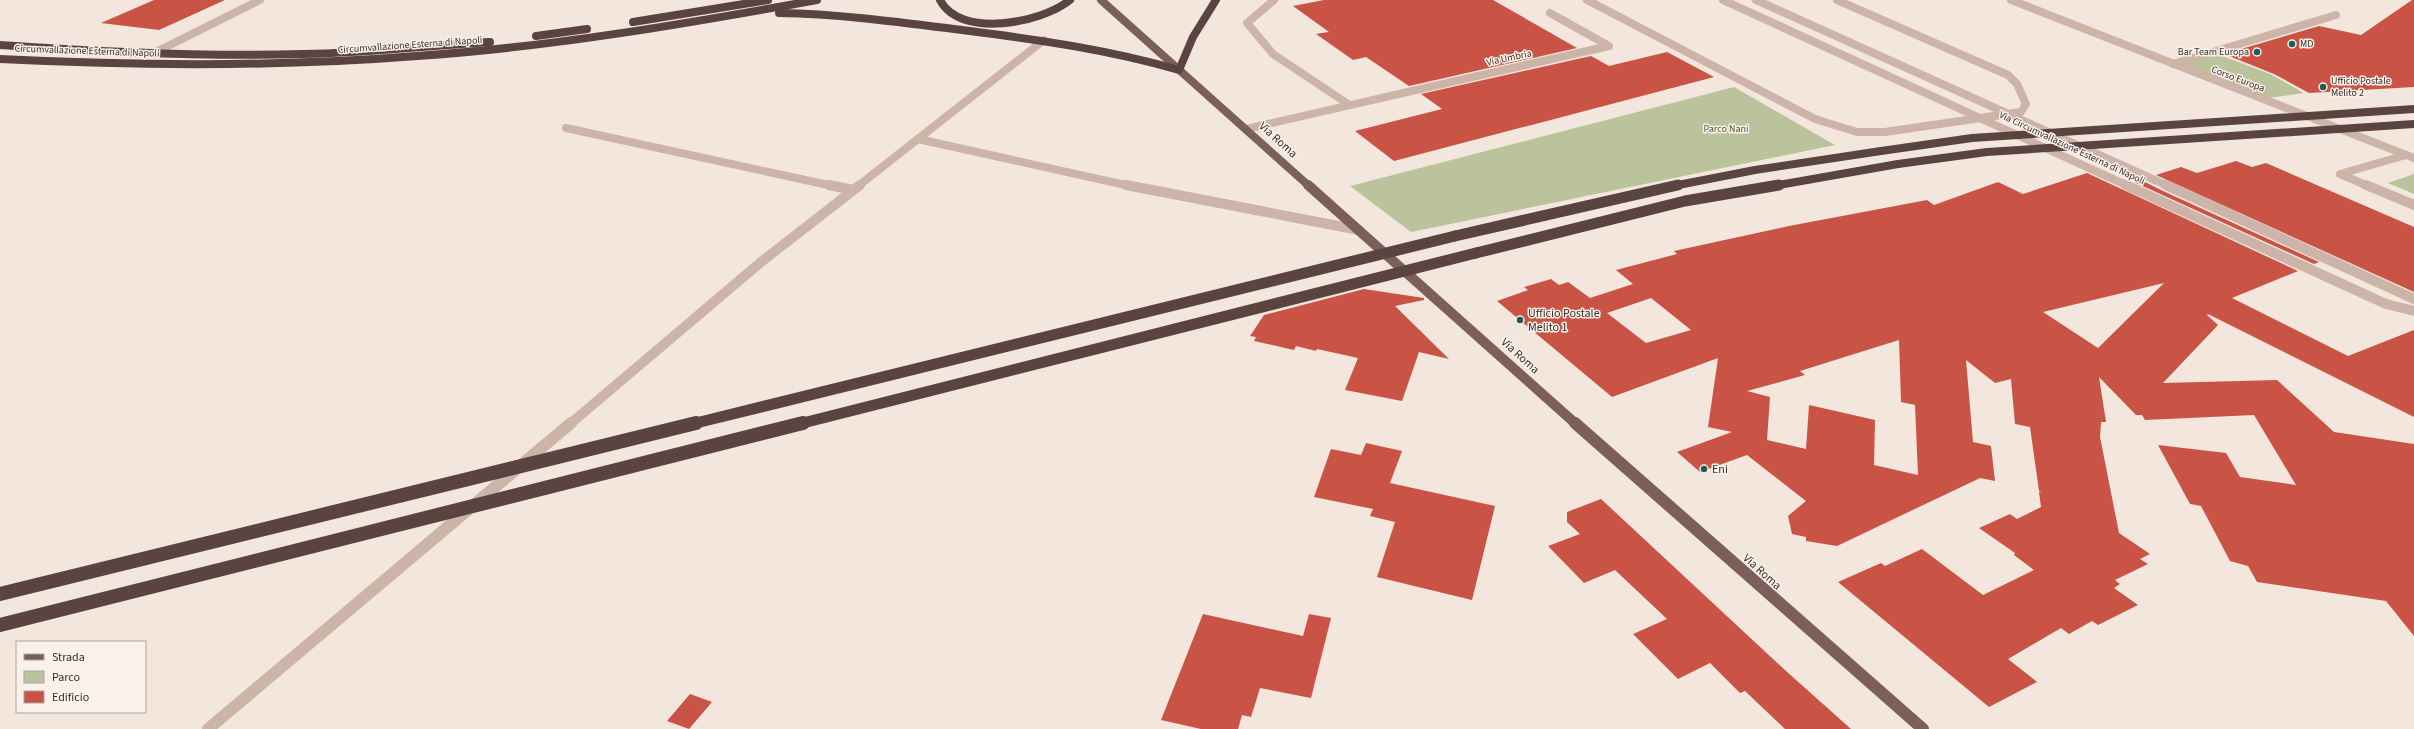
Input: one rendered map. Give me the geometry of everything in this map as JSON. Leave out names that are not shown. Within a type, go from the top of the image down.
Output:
[{"type":"highway","points":[[741,4],[754,0]]},
{"type":"highway","name":"Circumvallazione Esterna di Napoli","points":[[0,45],[105,52],[345,53],[494,42],[768,0]]},
{"type":"highway","name":"Circumvallazione Esterna di Napoli","points":[[0,59],[185,65],[304,63],[410,57],[567,40],[817,0]]},
{"type":"highway","points":[[940,0],[941,6],[948,13],[965,20],[981,22],[1018,21],[1038,18],[1061,8],[1070,0]]},
{"type":"highway","points":[[737,14],[811,13],[863,17],[1044,40],[1141,59],[1179,70],[1193,37],[1216,0]]},
{"type":"highway","points":[[0,594],[1455,236],[1685,183],[1755,170],[1972,138],[2414,109]]},
{"type":"highway","points":[[0,625],[1685,201],[1898,164],[1987,152],[2414,124]]},
{"type":"main road","name":"Via Roma","points":[[1102,0],[1760,588],[1923,729]]},
{"type":"street","points":[[154,53],[260,0]]},
{"type":"street","points":[[1274,0],[1247,23],[1273,54],[1348,104]]},
{"type":"street","points":[[1587,0],[1815,119],[1836,127],[1857,132],[1885,132],[2013,114],[2021,112],[2026,104],[2017,84],[2008,75],[1837,0]]},
{"type":"street","name":"Via Circumvallazione Esterna di Napoli","points":[[1723,0],[1984,118],[2386,304],[2414,311]]},
{"type":"street","name":"Via Circumvallazione Esterna di Napoli","points":[[1756,0],[2013,114],[2414,299]]},
{"type":"street","name":"Corso Europa","points":[[2011,0],[2410,157]]},
{"type":"street","name":"Via Umbria","points":[[1246,129],[1348,104],[1609,46],[1550,13]]},
{"type":"street","points":[[2173,64],[2336,15]]},
{"type":"street","points":[[208,729],[761,262],[1044,40]]},
{"type":"street","points":[[566,128],[853,190]]},
{"type":"street","points":[[918,139],[1145,189],[1358,230]]},
{"type":"street","points":[[2410,157],[2340,174],[2414,205]]},
{"type":"green space","points":[[2217,54],[2270,74],[2304,93],[2268,98],[2182,64]]},
{"type":"green space","name":"Parco Nani","points":[[1734,87],[1835,145],[1411,232],[1350,186]]},
{"type":"green space","points":[[2414,174],[2414,194],[2388,183]]},
{"type":"building","points":[[154,0],[225,0],[159,30],[101,23]]},
{"type":"building","points":[[1324,0],[1493,0],[1577,48],[1409,86],[1366,57],[1353,60],[1316,34],[1329,32],[1293,6]]},
{"type":"building","points":[[2414,0],[2414,87],[2309,93],[2274,74],[2224,54],[2319,26],[2361,35]]},
{"type":"building","points":[[1667,52],[1714,77],[1394,161],[1355,131],[1442,109],[1421,94],[1591,56],[1609,66]]},
{"type":"building","points":[[2236,161],[2252,167],[2266,163],[2414,227],[2414,292],[2156,175],[2181,167],[2197,173]]},
{"type":"building","points":[[2087,173],[2298,271],[2232,298],[2348,356],[2414,330],[2414,417],[2208,314],[2207,315],[2218,325],[2163,383],[2277,380],[2334,432],[2414,444],[2414,636],[2386,601],[2257,582],[2248,566],[2230,561],[2201,506],[2190,504],[2158,445],[2226,453],[2240,477],[2296,485],[2254,415],[2145,420],[2142,415],[2136,415],[2099,377],[2106,422],[2101,422],[2100,437],[2119,533],[2150,554],[2140,559],[2148,564],[2115,580],[2120,584],[2114,588],[2138,605],[2098,625],[2092,621],[2069,634],[2061,628],[2008,659],[2037,682],[1989,707],[1838,582],[1881,563],[1885,566],[1922,549],[1983,595],[2034,570],[2014,555],[2015,553],[1979,528],[2010,514],[2017,519],[2041,507],[2039,492],[2042,491],[2039,491],[2030,427],[2015,424],[2011,379],[1995,383],[1966,360],[1973,442],[1991,446],[1995,481],[1980,478],[1837,546],[1806,541],[1806,537],[1792,534],[1788,516],[1806,501],[1747,455],[1700,472],[1677,452],[1732,432],[1708,427],[1718,358],[1612,397],[1497,301],[1528,290],[1524,287],[1551,279],[1559,285],[1568,282],[1590,298],[1633,284],[1616,270],[1677,254],[1674,251],[1789,226],[1927,200],[1934,205],[1998,182],[2023,194]],"holes":[[[2164,283],[2098,348],[2043,312]],[[1651,298],[1691,330],[1646,343],[1607,313]],[[1899,340],[1901,402],[1915,405],[1918,475],[1874,465],[1875,420],[1809,405],[1806,449],[1767,440],[1770,397],[1747,391],[1805,375],[1800,371]]]},
{"type":"building","points":[[2141,180],[2319,262],[2314,264],[2134,182]]},
{"type":"building","points":[[1364,289],[1424,298],[1424,300],[1395,306],[1449,359],[1419,352],[1402,401],[1345,390],[1358,358],[1296,346],[1294,350],[1254,341],[1256,337],[1250,336],[1264,315]]},
{"type":"building","points":[[1366,443],[1402,451],[1390,483],[1495,506],[1472,600],[1377,577],[1395,522],[1370,516],[1373,509],[1314,497],[1331,449],[1361,455]]},
{"type":"building","points":[[1601,499],[1786,671],[1851,729],[1785,729],[1745,691],[1740,693],[1710,663],[1678,679],[1633,634],[1667,619],[1615,570],[1584,583],[1548,546],[1580,534],[1567,522],[1567,512]]},
{"type":"building","points":[[1203,614],[1303,636],[1309,614],[1331,618],[1311,698],[1260,688],[1251,717],[1242,715],[1238,729],[1201,729],[1161,720]]},
{"type":"building","points":[[690,694],[712,702],[689,729],[667,721]]},
{"type":"place","name":"MD","points":[[2292,44]]},
{"type":"place","name":"Bar Team Europa","points":[[2257,52]]},
{"type":"place","name":"Ufficio Postale Melito 2","points":[[2323,87]]},
{"type":"place","name":"Ufficio Postale Melito 1","points":[[1520,320]]},
{"type":"place","name":"Eni","points":[[1704,469]]}]
